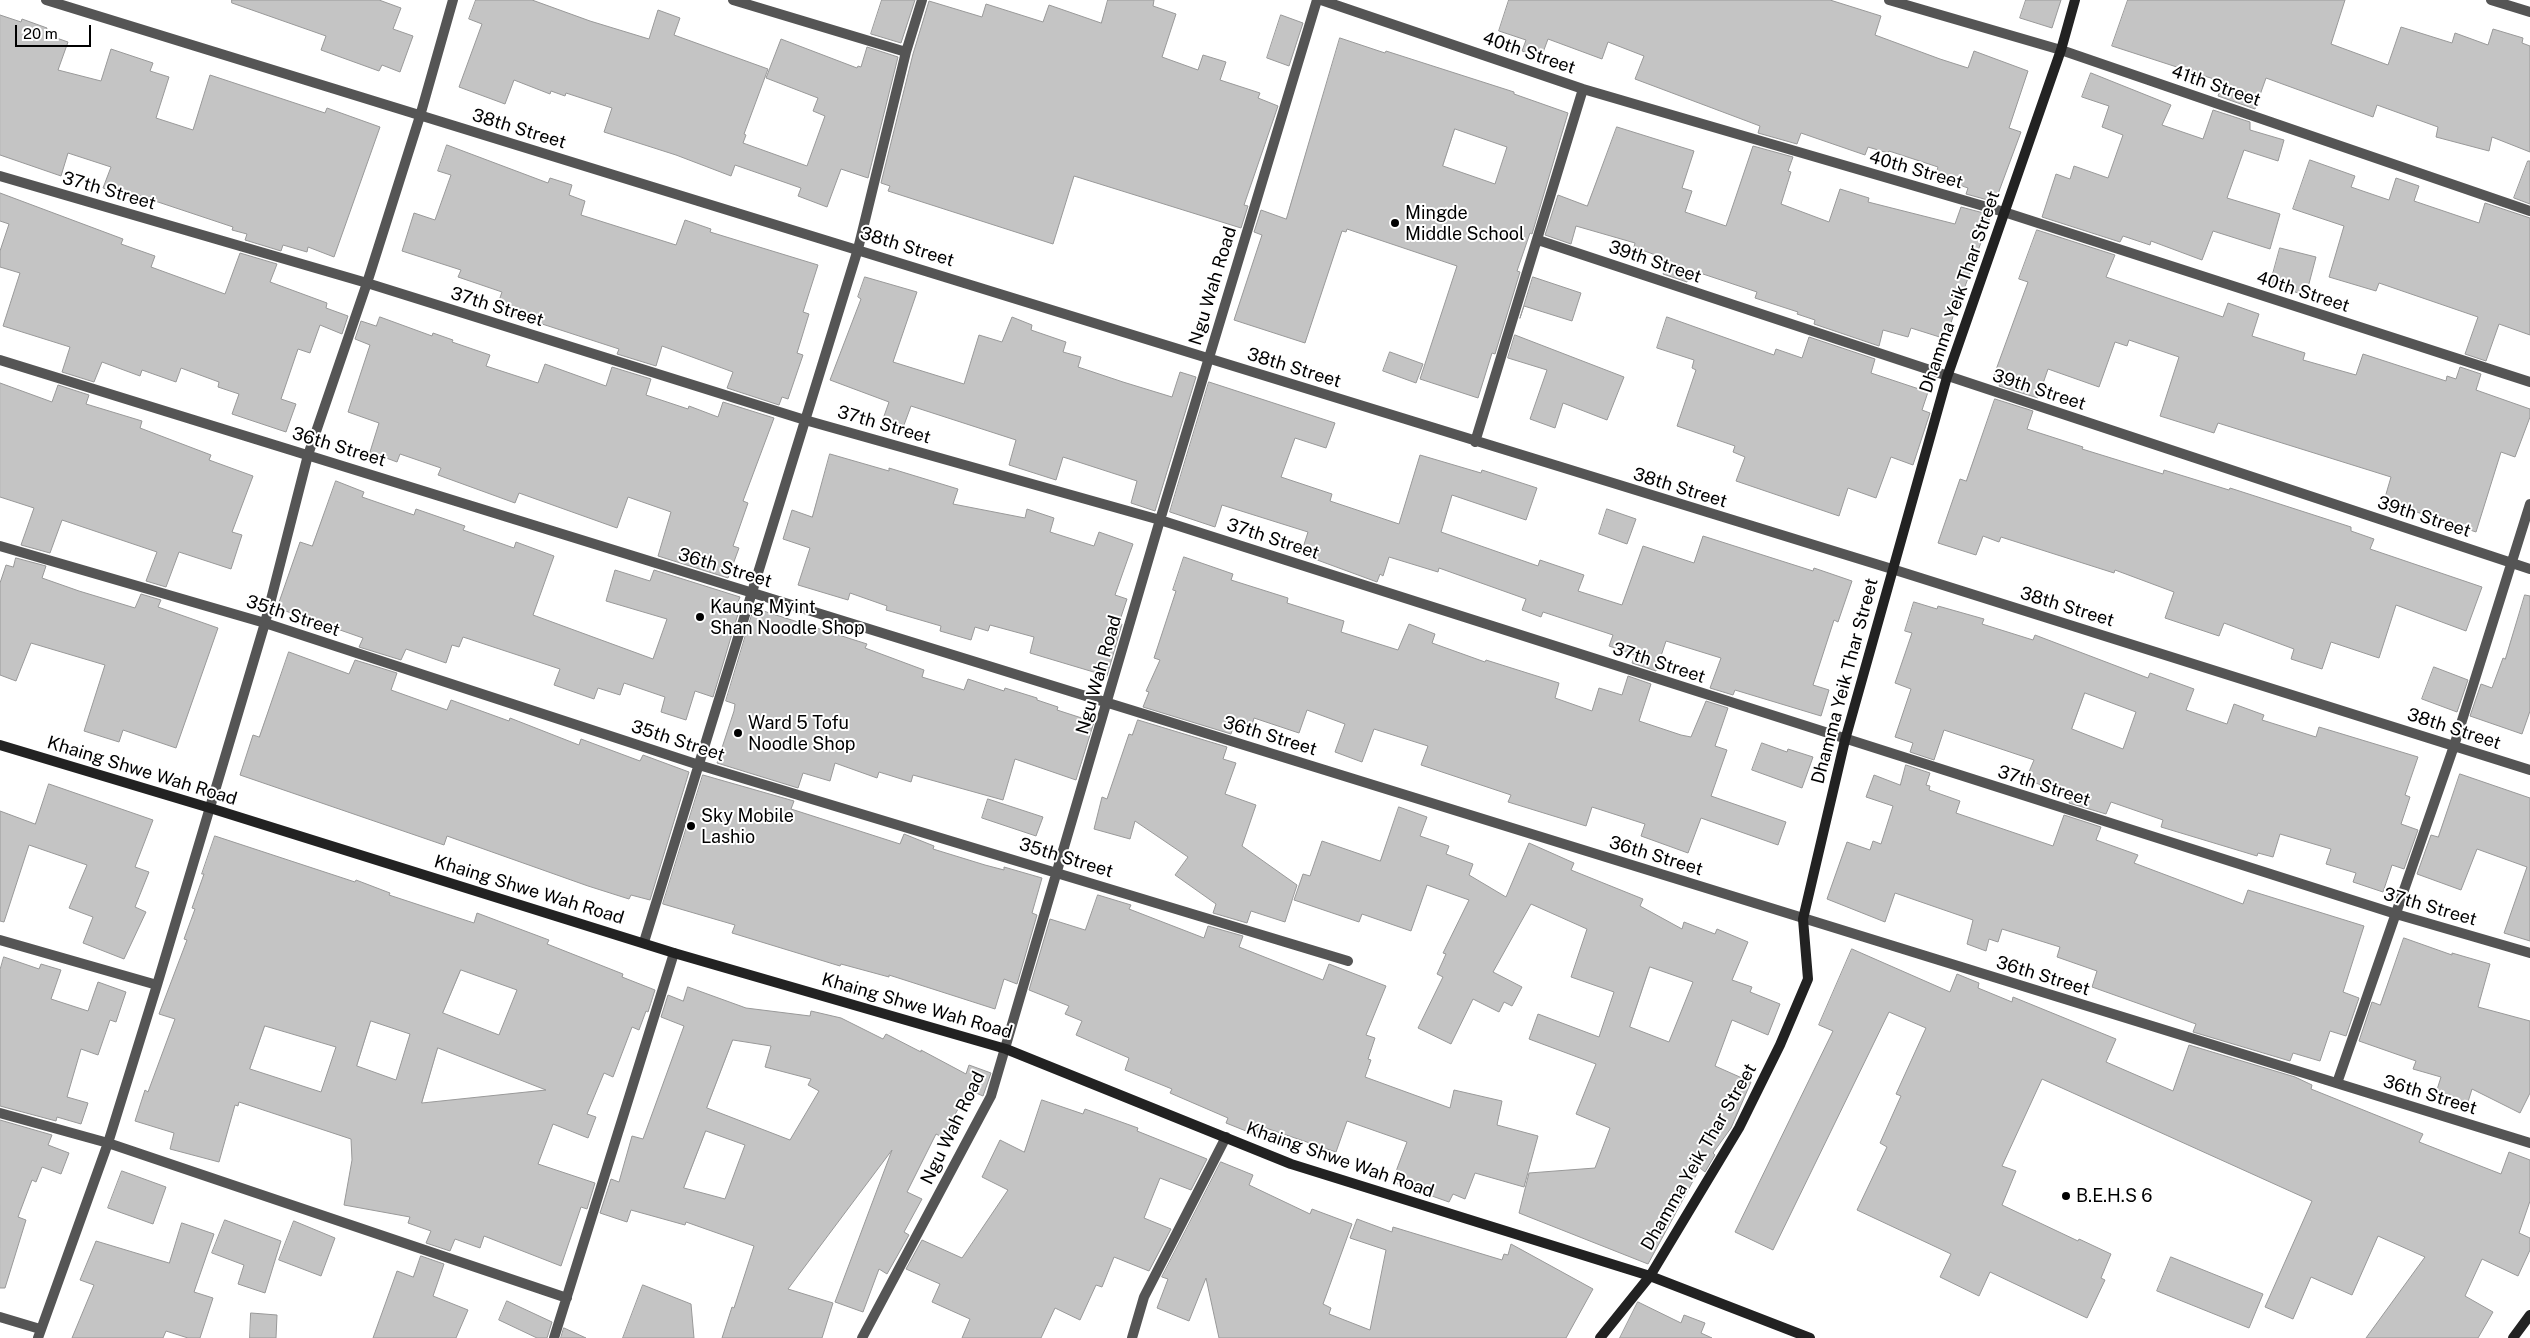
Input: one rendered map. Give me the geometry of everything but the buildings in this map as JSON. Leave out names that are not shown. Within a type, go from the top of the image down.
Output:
[{"type":"street","name":"38th Street","points":[[46,0],[858,249],[2530,770]]},
{"type":"street","points":[[0,1317],[39,1334],[108,1143],[265,623],[308,455],[367,283],[420,116],[453,0]]},
{"type":"street","points":[[733,0],[906,52]]},
{"type":"street","points":[[644,942],[858,249],[906,52],[922,0]]},
{"type":"street","name":"40th Street","points":[[1319,0],[1583,89],[2004,212],[2530,382]]},
{"type":"street","name":"Ngu Wah Road","points":[[862,1338],[991,1096],[1056,872],[1108,703],[1160,520],[1319,0]]},
{"type":"street","name":"41th Street","points":[[1889,0],[2061,50],[2530,211]]},
{"type":"street","name":"Dhamma Yeik Thar Street","points":[[1600,1338],[1650,1276],[1738,1128],[1780,1045],[1808,979],[1803,919],[1845,740],[1947,377],[2061,50],[2075,0]]},
{"type":"street","points":[[2491,0],[2530,12]]},
{"type":"street","points":[[1475,442],[1583,89]]},
{"type":"street","name":"37th Street","points":[[0,176],[367,283],[805,420],[1160,520],[1845,740],[2396,914],[2530,953]]},
{"type":"street","name":"39th Street","points":[[1538,240],[1947,377],[2530,568]]},
{"type":"street","name":"36th Street","points":[[0,360],[2530,1143]]},
{"type":"street","points":[[2338,1083],[2454,746],[2530,504]]},
{"type":"street","name":"35th Street","points":[[0,546],[265,623],[699,765],[1348,961]]},
{"type":"street","name":"Khaing Shwe Wah Road","points":[[0,745],[210,808],[644,942],[674,953],[1006,1048],[1291,1164],[1650,1276],[1810,1338]]},
{"type":"street","points":[[0,940],[157,985]]},
{"type":"street","points":[[554,1338],[674,953]]},
{"type":"street","points":[[0,1113],[108,1143],[568,1298]]},
{"type":"street","points":[[1132,1338],[1144,1297],[1226,1138]]},
{"type":"street","points":[[2513,1338],[2530,1315]]},
{"type":"place","name":"Mingde Middle School","points":[[1395,223]]},
{"type":"place","name":"Kaung Myint Shan Noodle Shop","points":[[700,617]]},
{"type":"place","name":"Ward 5 Tofu Noodle Shop","points":[[738,733]]},
{"type":"place","name":"Sky Mobile Lashio","points":[[691,826]]},
{"type":"place","name":"B.E.H.S 6","points":[[2066,1196]]}]
